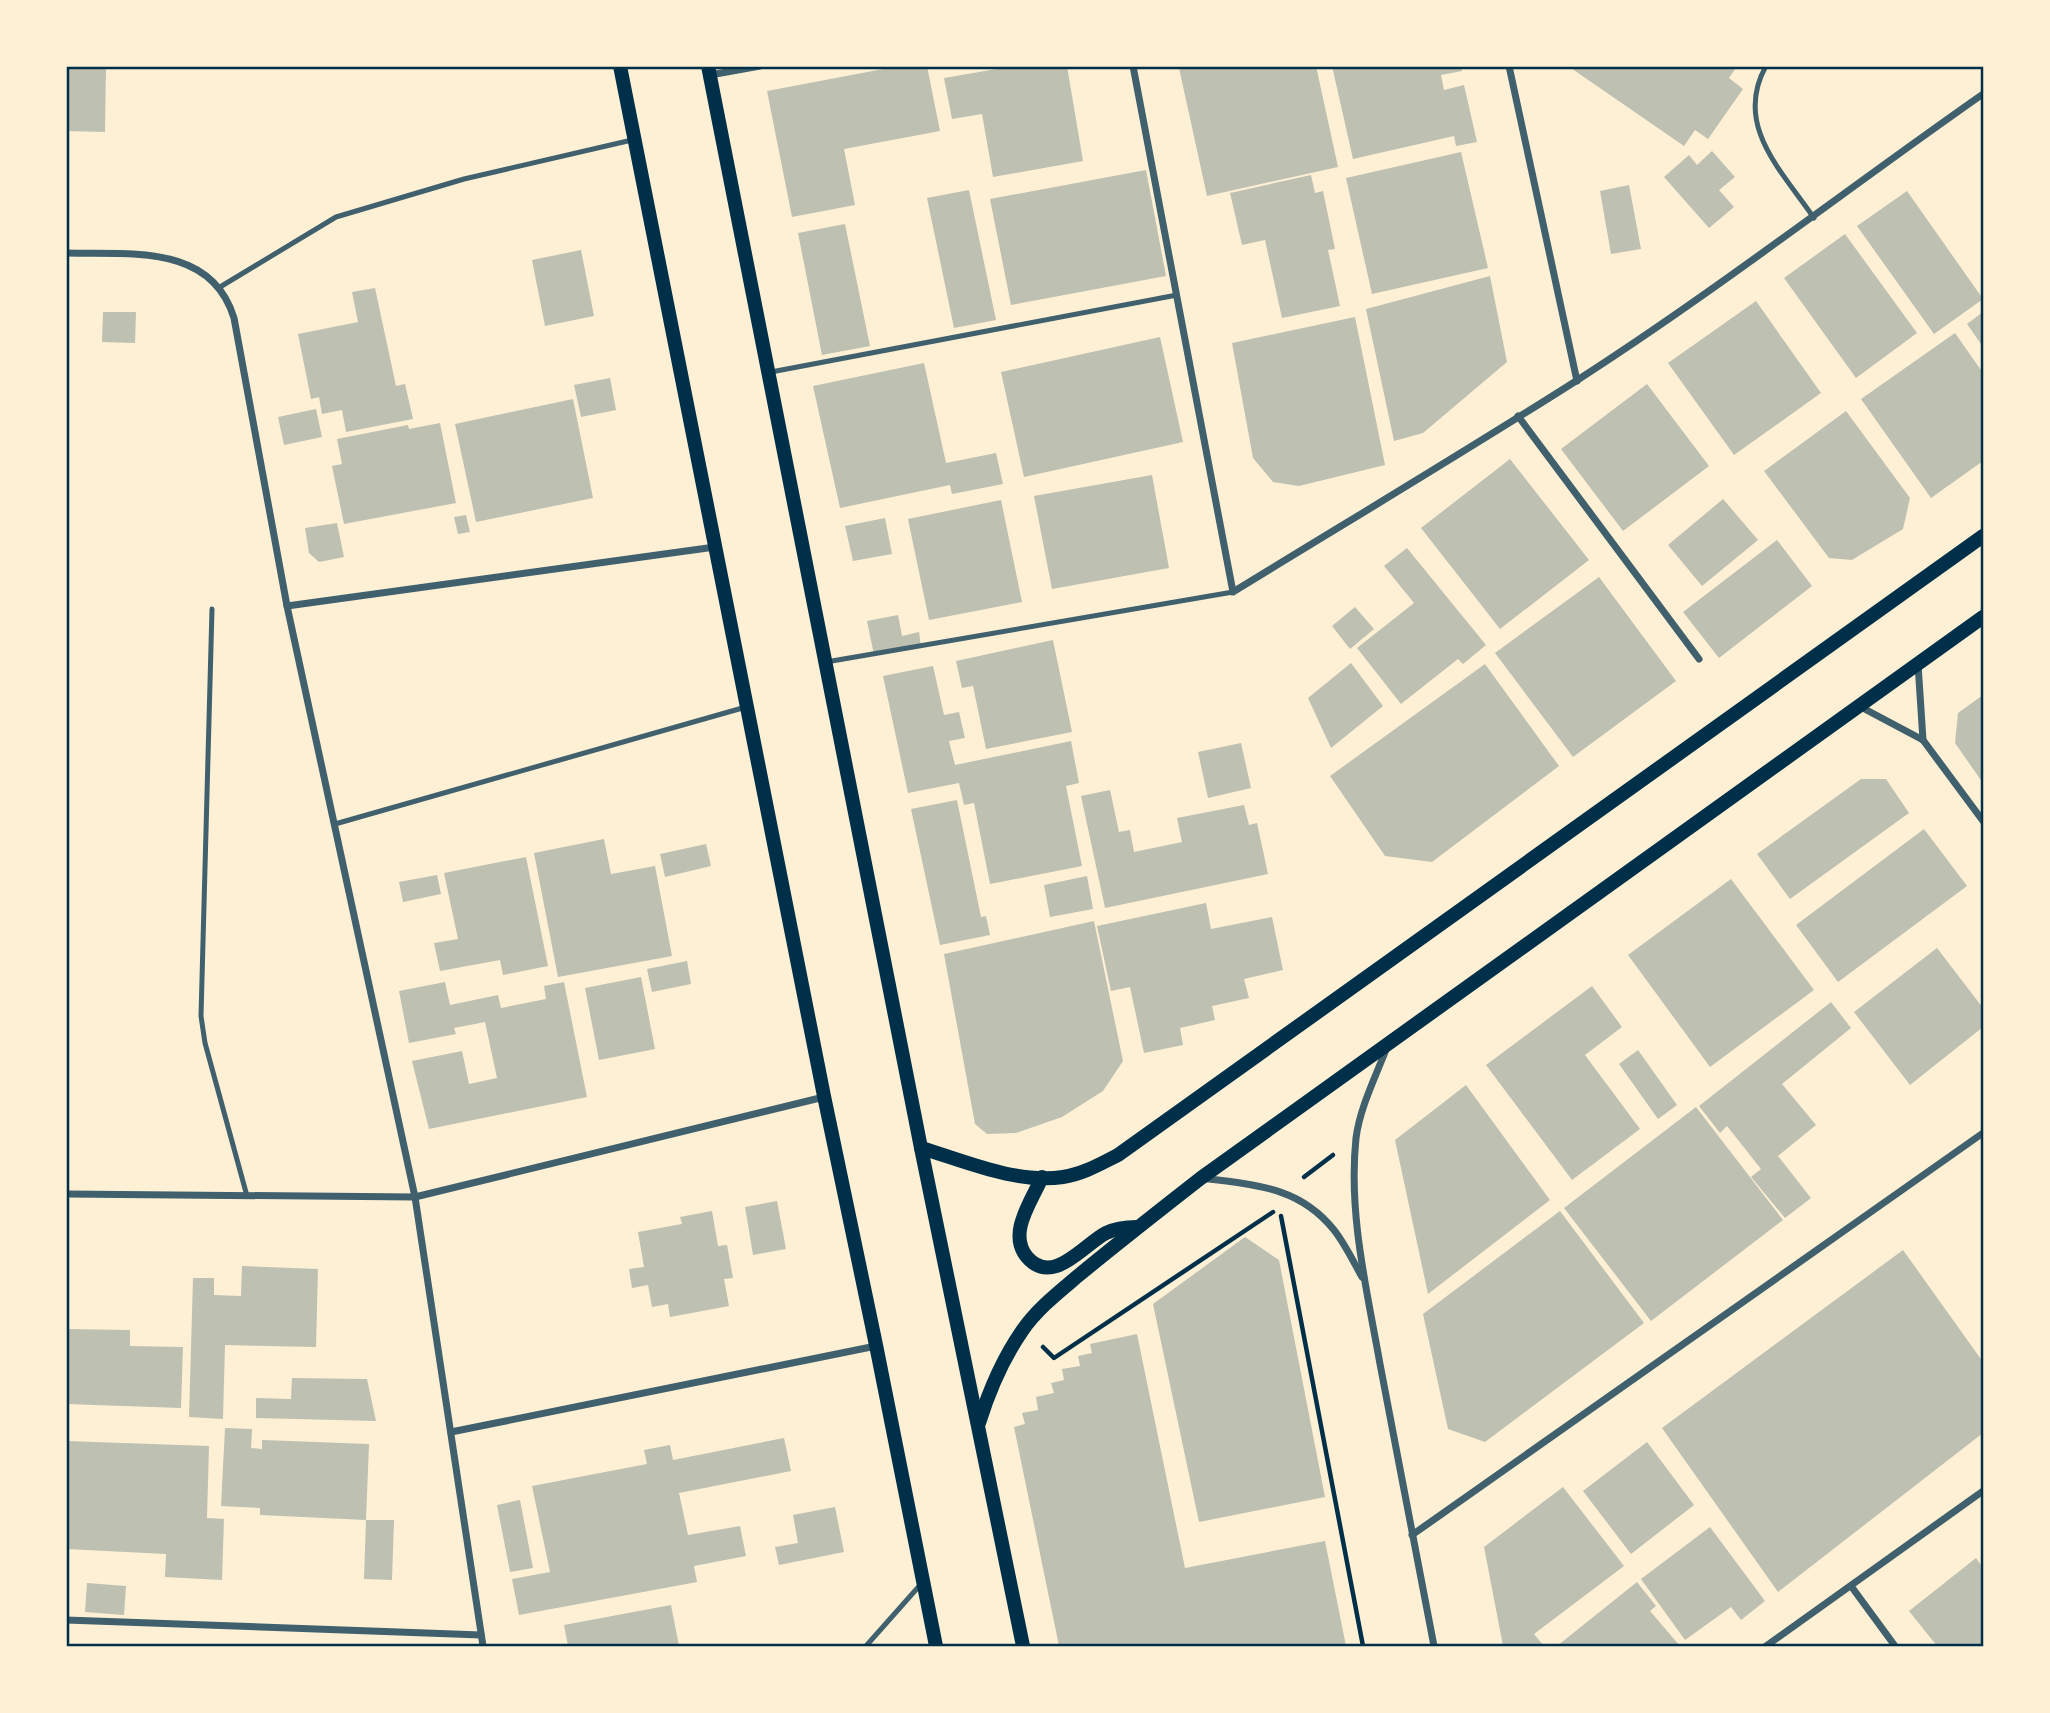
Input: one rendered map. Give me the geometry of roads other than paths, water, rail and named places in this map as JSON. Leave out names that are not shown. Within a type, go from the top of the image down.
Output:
[{"type":"main road","points":[[620,66],[936,1647]]},
{"type":"main road","points":[[709,71],[921,1148],[1023,1647]]},
{"type":"main road","points":[[921,1148],[1004,1172],[1042,1177],[1063,1177],[1091,1169],[1118,1155],[1983,536]]},
{"type":"main road","points":[[978,1425],[989,1391],[1004,1359],[1023,1329],[1048,1302],[1138,1227],[1201,1178],[1983,617]]},
{"type":"main road","points":[[1042,1177],[1018,1235],[1021,1249],[1030,1260],[1042,1267],[1055,1268],[1068,1262],[1113,1230],[1138,1227]]},
{"type":"street","points":[[709,71],[760,66]]},
{"type":"street","points":[[1133,66],[1233,592],[1577,381],[1814,218],[1983,94]]},
{"type":"street","points":[[1509,66],[1577,381]]},
{"type":"street","points":[[66,253],[165,258],[187,263],[204,272],[220,287],[230,303],[287,606],[415,1197],[483,1647]]},
{"type":"street","points":[[1518,416],[1699,660]]},
{"type":"street","points":[[287,606],[716,547]]},
{"type":"street","points":[[1917,664],[1923,740]]},
{"type":"street","points":[[1859,706],[1923,740],[1983,821]]},
{"type":"street","points":[[1387,1046],[1357,1134],[1355,1211],[1365,1281],[1434,1647]]},
{"type":"street","points":[[66,1194],[415,1197],[824,1097]]},
{"type":"street","points":[[1412,1535],[1983,1133]]},
{"type":"street","points":[[1201,1178],[1259,1185],[1292,1195],[1313,1209],[1335,1231],[1365,1281]]},
{"type":"street","points":[[451,1432],[876,1345]]},
{"type":"street","points":[[1766,1647],[1983,1491]]},
{"type":"street","points":[[1851,1586],[1895,1647]]},
{"type":"street","points":[[66,1620],[481,1635]]},
{"type":"lane","points":[[1766,66],[1759,78],[1754,97],[1754,116],[1759,135],[1814,218]]},
{"type":"lane","points":[[220,287],[336,217],[464,179],[634,140]]},
{"type":"lane","points":[[768,373],[1177,295]]},
{"type":"lane","points":[[826,662],[1233,592]]},
{"type":"lane","points":[[212,609],[201,1016],[205,1043],[247,1196]]},
{"type":"lane","points":[[335,824],[747,707]]},
{"type":"lane","points":[[866,1647],[923,1582]]}]
